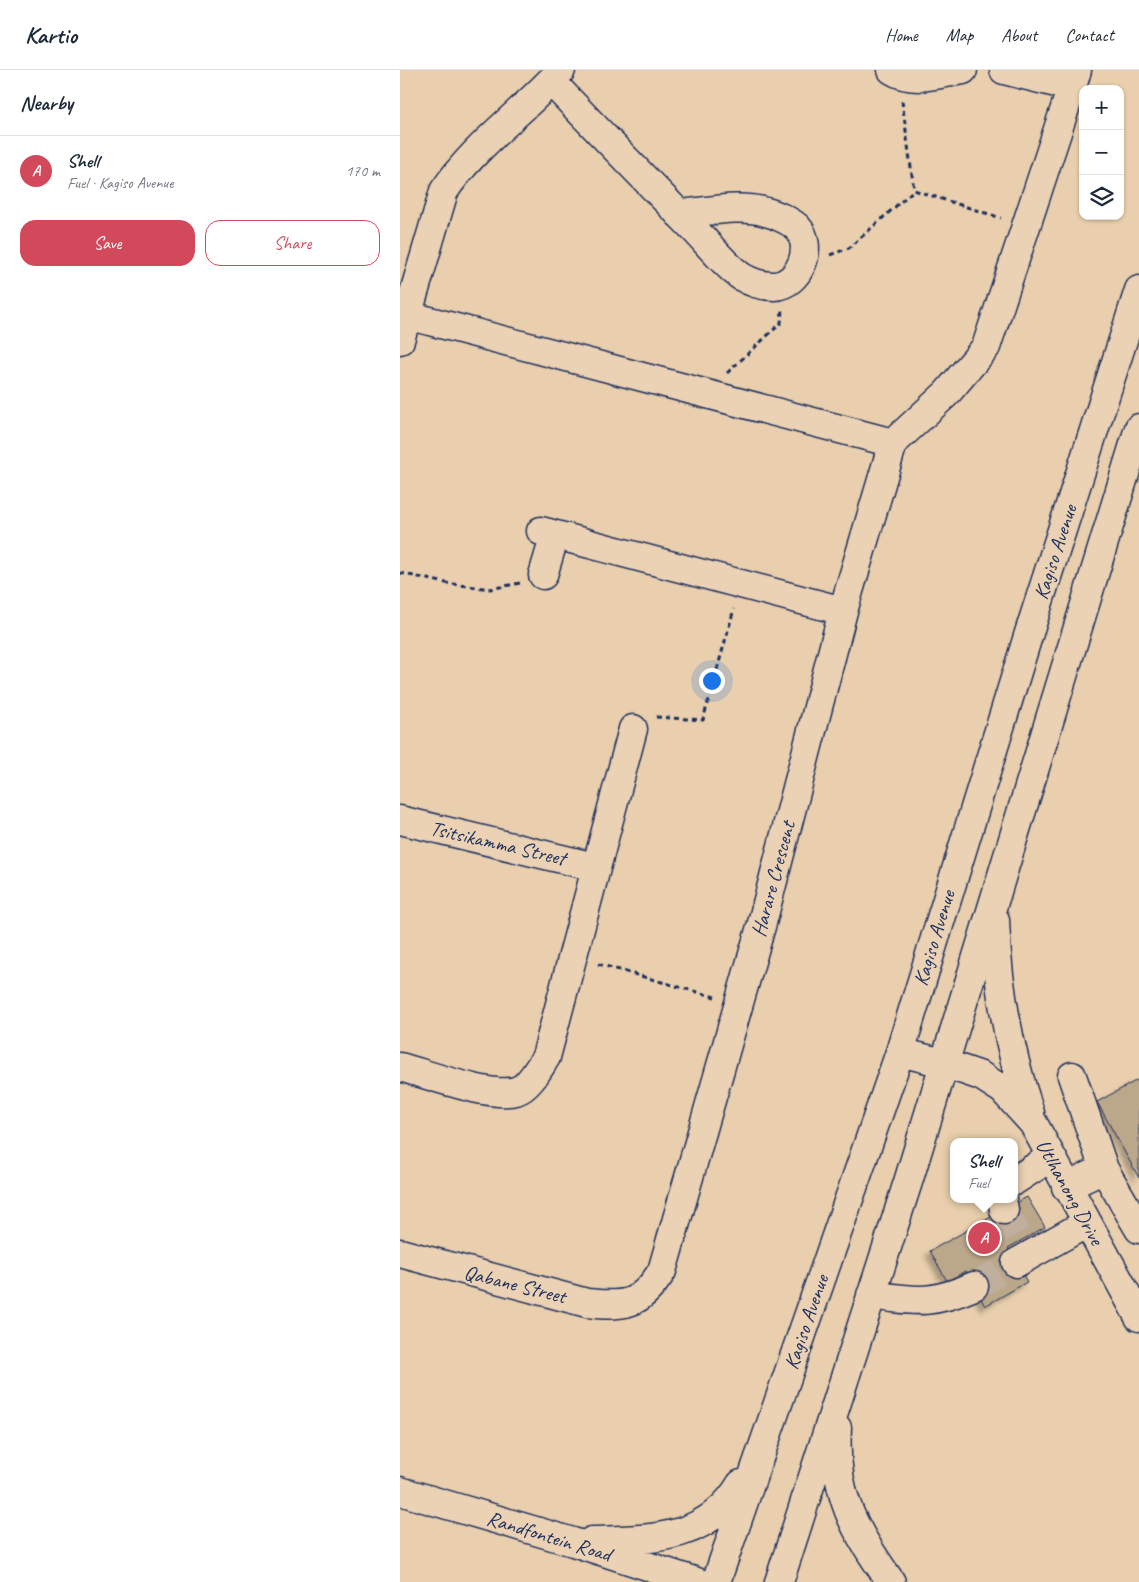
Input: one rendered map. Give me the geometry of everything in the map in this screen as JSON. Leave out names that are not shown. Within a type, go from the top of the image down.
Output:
[{"type":"street","points":[[895,72],[919,78],[963,70]]},
{"type":"street","points":[[679,214],[748,209],[766,212],[796,227],[804,240],[805,255],[792,275],[769,286],[754,283],[740,276],[679,214],[556,76],[484,141],[444,191],[403,328],[704,393],[893,443],[946,393],[986,347],[1074,78],[1004,70]]},
{"type":"street","name":"Kagiso Avenue","points":[[716,1582],[900,1052],[1025,646],[1139,290]]},
{"type":"street","name":"Kagiso Avenue","points":[[780,1582],[1139,428]]},
{"type":"street","name":"Harare Crescent","points":[[631,1303],[650,1290],[662,1271],[762,923],[843,611],[893,443]]},
{"type":"street","points":[[543,575],[548,533],[843,611]]},
{"type":"street","name":"Tsitsikamma Street","points":[[400,1067],[499,1092],[517,1090],[536,1074],[546,1057],[633,730]]},
{"type":"street","name":"Tsitsikamma Street","points":[[400,820],[595,867]]},
{"type":"street","points":[[994,899],[996,952],[1001,999],[1013,1056],[1033,1123]]},
{"type":"street","name":"Utlhanong Drive","points":[[900,1052],[943,1063],[994,1084],[1033,1123],[1066,1187],[1139,1316]]},
{"type":"street","points":[[1072,1076],[1104,1169],[1139,1229]]},
{"type":"street","points":[[1018,1179],[1051,1158]]},
{"type":"street","points":[[1066,1187],[1104,1169]]},
{"type":"street","points":[[1022,1254],[1086,1223]]},
{"type":"street","name":"Qabane Street","points":[[400,1253],[587,1303],[611,1306],[631,1303]]},
{"type":"street","points":[[871,1294],[931,1301],[950,1297],[974,1286]]},
{"type":"street","points":[[839,1391],[835,1455],[841,1492],[853,1523],[891,1582]]},
{"type":"street","points":[[582,1545],[653,1538],[705,1523],[731,1501],[760,1452]]},
{"type":"street","name":"Randfontein Road","points":[[400,1491],[582,1545],[697,1582]]},
{"type":"street","points":[[582,1545],[650,1582]]},
{"type":"path","points":[[895,72],[914,190]]},
{"type":"path","points":[[914,190],[1027,226]]},
{"type":"path","points":[[704,393],[781,323],[792,275],[849,248],[914,190]]},
{"type":"path","points":[[633,730],[647,716],[703,720],[740,584]]},
{"type":"path","points":[[573,957],[738,1004]]},
{"type":"building","points":[[1139,1079],[1139,1178],[1097,1102]]},
{"type":"building","points":[[1027,1197],[1045,1227],[1008,1248],[1027,1282],[985,1306],[966,1271],[947,1281],[930,1251]]},
{"type":"tunnel","points":[[1004,1210],[1021,1242]]},
{"type":"tunnel","points":[[974,1286],[1016,1263]]},
{"type":"place","name":"Shell","points":[[984,1238]]}]
